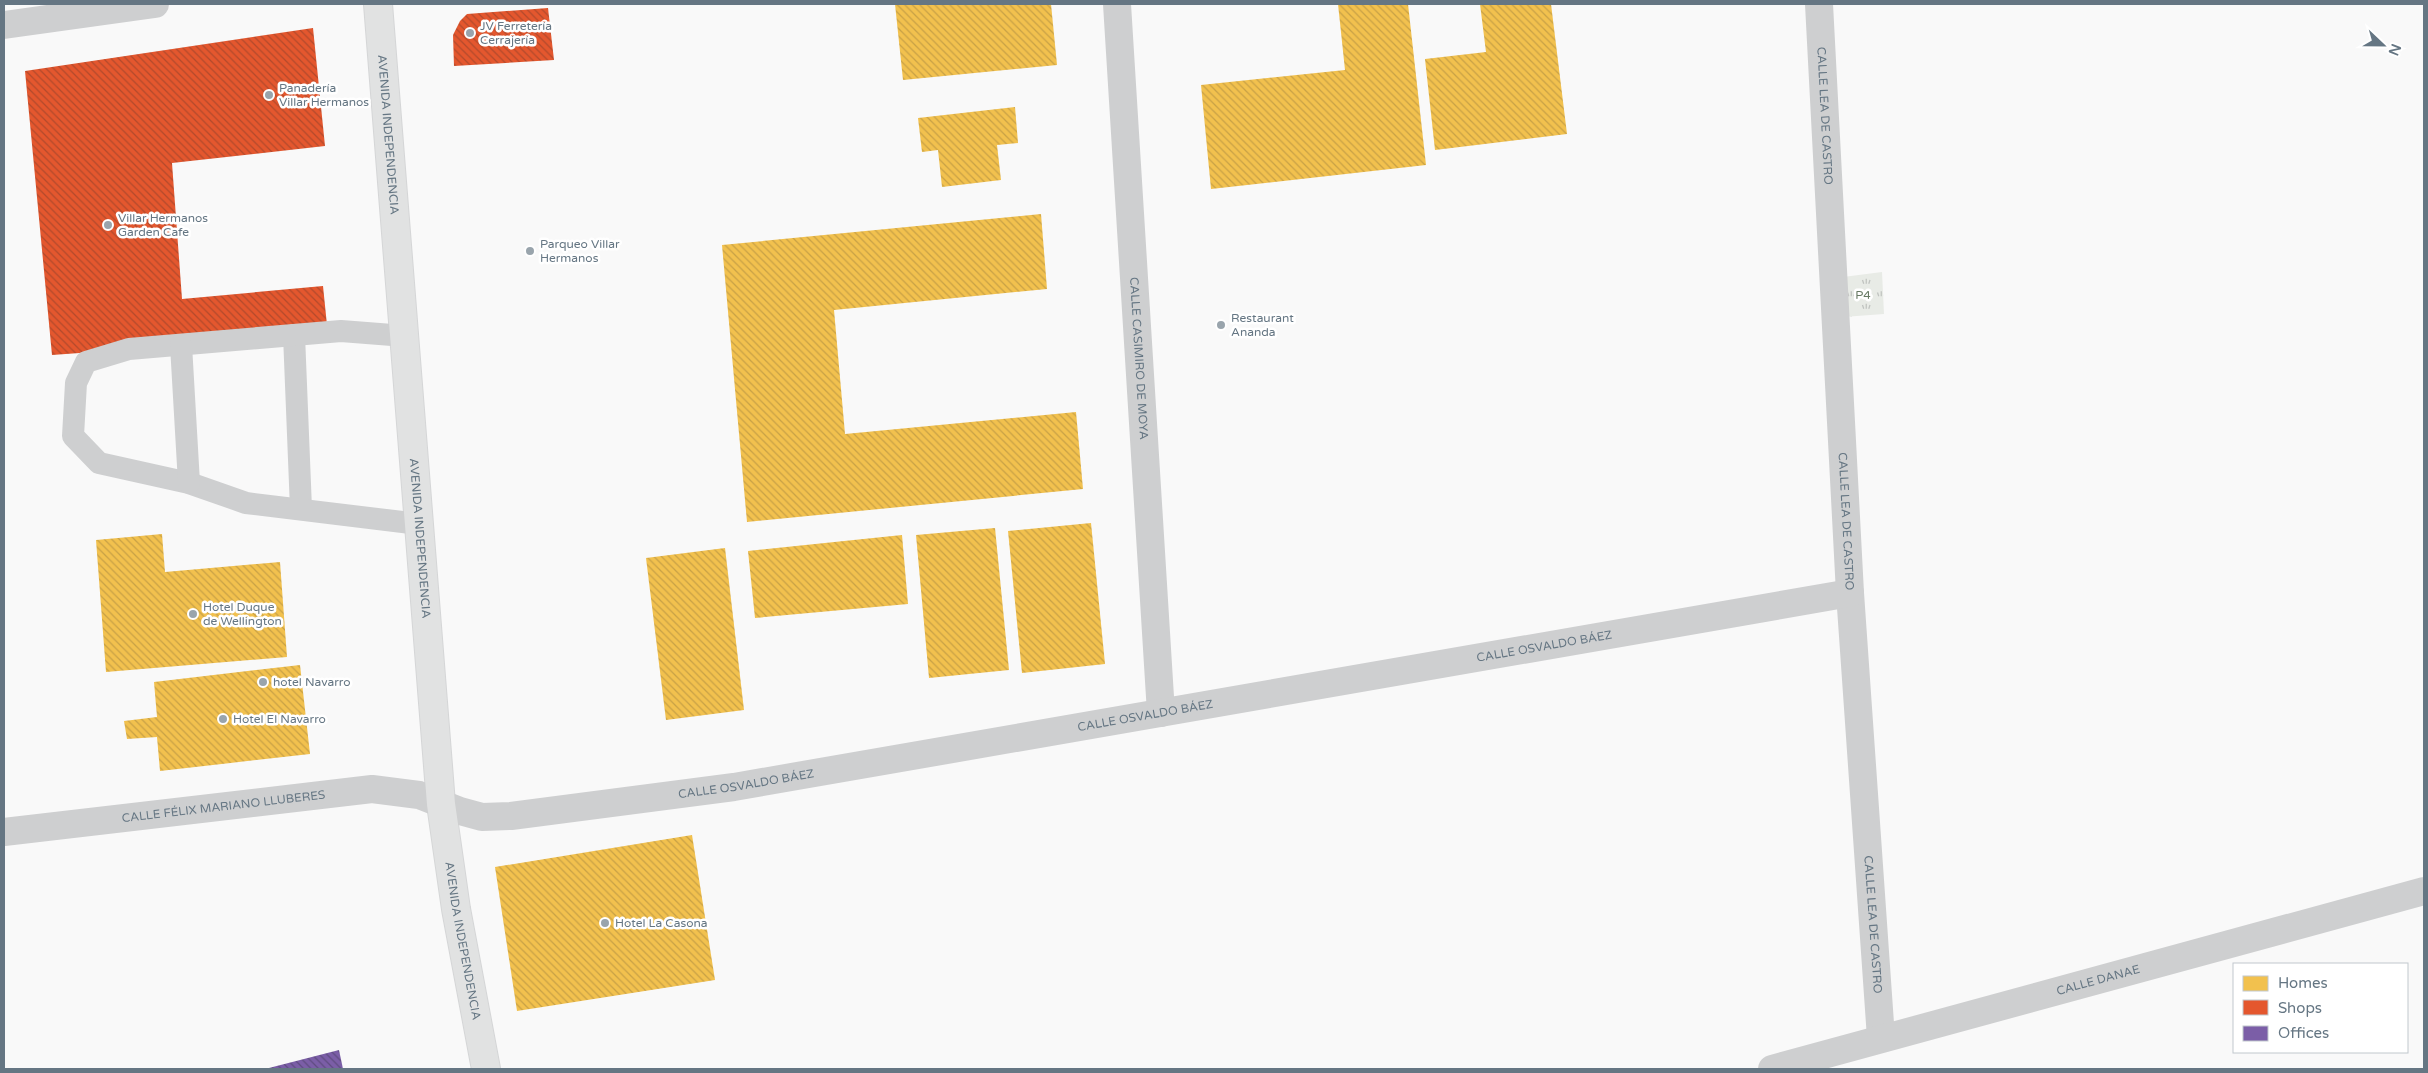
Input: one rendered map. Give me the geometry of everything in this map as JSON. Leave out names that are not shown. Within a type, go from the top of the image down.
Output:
[{"type":"main road","name":"AVENIDA INDEPENDENCIA","points":[[378,4],[441,804],[456,909],[486,1069]]},
{"type":"street","points":[[4,25],[155,4]]},
{"type":"street","name":"CALLE CASIMIRO DE MOYA","points":[[1117,4],[1161,713]]},
{"type":"street","name":"CALLE LEA DE CASTRO","points":[[1820,4],[1850,593],[1881,1038]]},
{"type":"street","name":"CALLE OSVALDO BÁEZ","points":[[441,804],[482,817],[512,816],[734,787],[1850,593]]},
{"type":"street","name":"CALLE FÉLIX MARIANO LLUBERES","points":[[4,832],[372,789],[419,795],[441,804]]},
{"type":"street","name":"CALLE DANAE","points":[[1772,1069],[2424,891]]},
{"type":"lane","points":[[405,336],[341,331],[129,349],[86,362],[76,383],[73,436],[100,464],[188,483],[246,503],[419,524]]},
{"type":"lane","points":[[294,336],[301,509]]},
{"type":"lane","points":[[181,345],[188,483]]},
{"type":"green space","name":"P4","points":[[1882,272],[1884,314],[1843,317],[1843,277]]},
{"type":"building: Homes","points":[[895,4],[1051,4],[1057,65],[903,80]]},
{"type":"building: Homes","points":[[1338,4],[1408,4],[1426,165],[1211,189],[1201,85],[1345,70]]},
{"type":"building: Homes","points":[[1480,4],[1551,4],[1567,134],[1435,150],[1425,59],[1486,52]]},
{"type":"building: Homes","points":[[1015,107],[1018,143],[997,145],[1001,180],[942,187],[938,150],[922,152],[918,118]]},
{"type":"building: Homes","points":[[1041,214],[1047,289],[834,310],[845,434],[1076,412],[1083,489],[747,522],[722,245]]},
{"type":"building: Homes","points":[[1091,523],[1105,664],[1022,673],[1008,531]]},
{"type":"building: Homes","points":[[995,528],[1009,670],[929,678],[916,535]]},
{"type":"building: Homes","name":"Hotel Duque de Wellington","points":[[162,534],[165,572],[280,562],[287,657],[106,672],[96,540]]},
{"type":"building: Homes","points":[[902,535],[908,604],[755,618],[748,551]]},
{"type":"building: Homes","points":[[725,548],[744,710],[666,720],[646,558]]},
{"type":"building: Homes","name":"Hotel El Navarro","points":[[300,665],[310,754],[160,771],[157,737],[127,739],[124,721],[157,717],[154,682]]},
{"type":"building: Homes","name":"Hotel La Casona","points":[[692,835],[715,980],[517,1011],[495,867]]},
{"type":"building: Shops","points":[[548,8],[554,60],[454,66],[453,35],[460,21],[467,14]]},
{"type":"building: Shops","name":"Villar Hermanos Garden Cafe","points":[[313,28],[325,146],[172,163],[182,299],[323,286],[328,335],[52,355],[25,71]]},
{"type":"building: Offices","points":[[339,1050],[343,1069],[265,1069]]},
{"type":"place","name":"JV Ferretería Cerrajería","points":[[470,33]]},
{"type":"place","name":"Panadería Villar Hermanos","points":[[269,95]]},
{"type":"place","name":"Villar Hermanos Garden Cafe","points":[[108,225]]},
{"type":"place","name":"Parqueo Villar Hermanos","points":[[530,251]]},
{"type":"place","name":"Restaurant Ananda","points":[[1221,325]]},
{"type":"place","name":"Hotel Duque de Wellington","points":[[193,614]]},
{"type":"place","name":"hotel Navarro","points":[[263,682]]},
{"type":"place","name":"Hotel El Navarro","points":[[223,719]]},
{"type":"place","name":"Hotel La Casona","points":[[605,923]]}]
